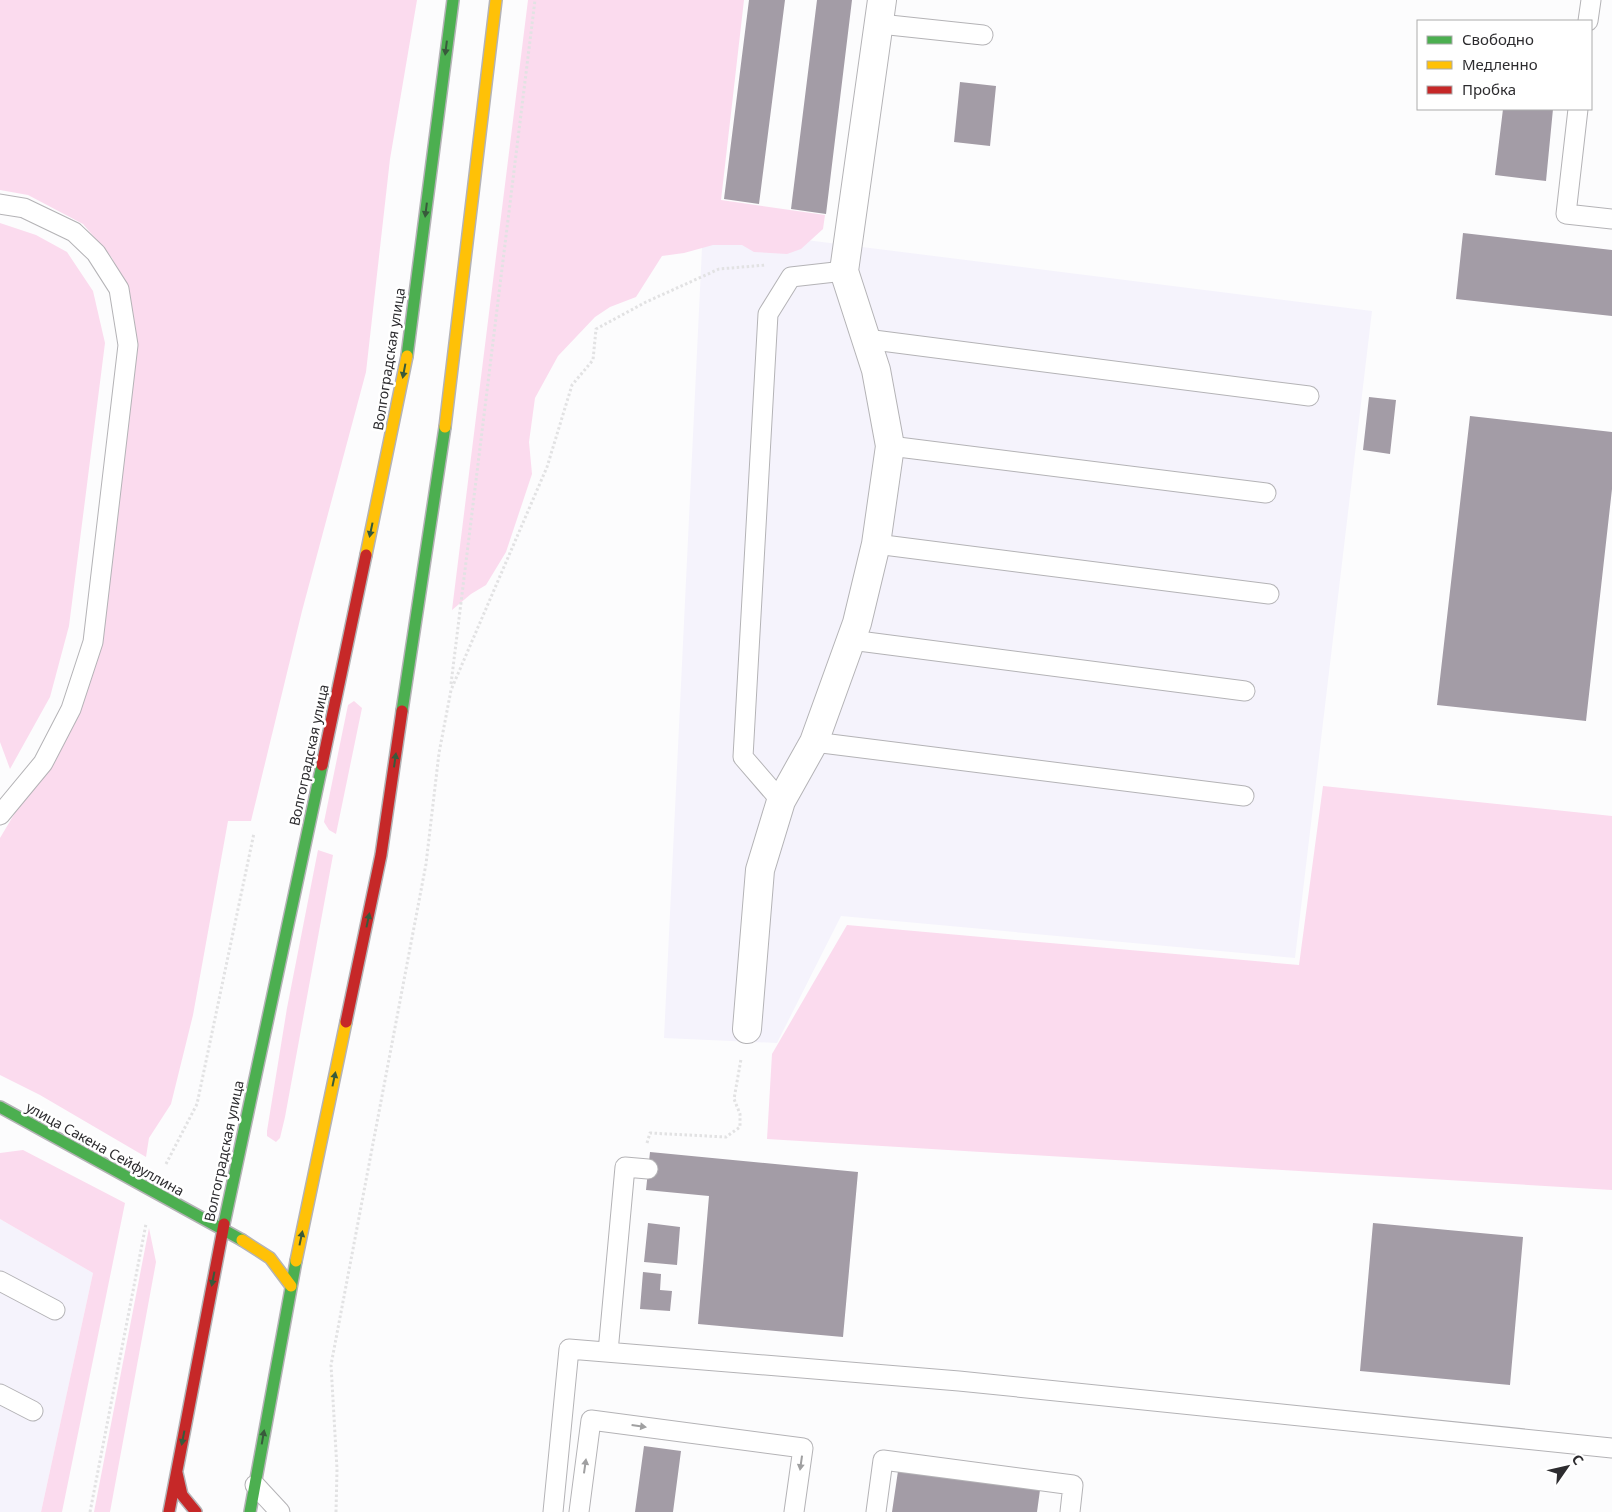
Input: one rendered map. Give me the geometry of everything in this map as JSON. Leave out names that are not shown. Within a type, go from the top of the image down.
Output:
[{"type":"main road","name":"Волгоградская улица","points":[[170,1512],[222,1231],[406,366],[453,0]]},
{"type":"main road","points":[[250,1512],[291,1286],[381,855],[446,418],[496,0]]},
{"type":"main road","name":"улица Сакена Сейфуллина","points":[[0,1107],[222,1231],[254,1246],[281,1267],[291,1286]]},
{"type":"main road","points":[[177,1471],[180,1494],[187,1505],[196,1512]]},
{"type":"main road","points":[[241,1503],[255,1485]]},
{"type":"street","points":[[747,1029],[760,870],[781,801],[814,742],[851,640],[876,544],[890,446],[876,370],[844,271],[881,12]]},
{"type":"lane","points":[[1588,20],[1591,0]]},
{"type":"lane","points":[[881,12],[983,35]]},
{"type":"lane","points":[[1578,110],[1566,214],[1612,219]]},
{"type":"lane","points":[[0,204],[24,208],[74,232],[96,253],[119,289],[128,345],[93,642],[71,709],[43,763],[1,810]]},
{"type":"lane","points":[[781,801],[743,757],[768,314],[791,277],[844,271]]},
{"type":"lane","points":[[866,339],[1308,396]]},
{"type":"lane","points":[[890,446],[1266,493]]},
{"type":"lane","points":[[876,544],[1269,594]]},
{"type":"lane","points":[[851,640],[1245,691]]},
{"type":"lane","points":[[814,742],[1244,796]]},
{"type":"lane","points":[[608,1352],[625,1167],[644,1169]]},
{"type":"lane","points":[[0,1281],[55,1310]]},
{"type":"lane","points":[[553,1512],[569,1349],[960,1381],[1612,1448]]},
{"type":"lane","points":[[0,1394],[33,1411]]},
{"type":"lane","points":[[579,1512],[591,1420],[803,1448],[794,1512]]},
{"type":"lane","points":[[876,1512],[883,1460],[1073,1485],[1070,1512]]},
{"type":"lane","points":[[255,1485],[280,1512]]},
{"type":"path","points":[[336,1512],[337,1469],[331,1365],[426,864],[439,753],[451,690],[535,0]]},
{"type":"path","points":[[451,690],[547,467],[572,385],[593,360],[596,330],[646,302],[719,269],[774,264]]},
{"type":"path","points":[[644,1169],[650,1133],[726,1137],[740,1127],[740,1114],[734,1099],[747,1029]]},
{"type":"shaded area","points":[[0,0],[417,0],[390,159],[366,372],[302,611],[251,821],[228,821],[193,1015],[171,1104],[149,1138],[146,1157],[40,1095],[0,1075],[0,838],[28,791],[98,643],[116,495],[136,362],[132,309],[112,258],[83,224],[28,195],[0,190]]},
{"type":"shaded area","points":[[528,0],[744,0],[721,200],[825,215],[823,229],[801,249],[787,254],[754,252],[742,245],[713,245],[684,253],[662,256],[636,297],[610,307],[595,317],[558,356],[535,398],[529,442],[532,474],[506,552],[486,585],[471,594],[452,610]]},
{"type":"shaded area","points":[[0,223],[36,235],[67,252],[93,291],[105,343],[69,626],[50,697],[10,769],[0,742]]},
{"type":"shaded area","points":[[703,227],[1372,311],[1295,958],[841,916],[777,1043],[664,1038]]},
{"type":"shaded area","points":[[354,701],[362,708],[336,834],[329,830],[324,822],[348,705]]},
{"type":"shaded area","points":[[1323,786],[1612,816],[1612,1190],[767,1139],[772,1054],[847,925],[1299,965]]},
{"type":"shaded area","points":[[318,850],[333,855],[285,1117],[280,1138],[276,1142],[267,1136],[267,1131],[287,1008]]},
{"type":"shaded area","points":[[23,1150],[125,1203],[62,1512],[41,1512],[93,1273],[0,1219],[0,1153]]},
{"type":"shaded area","points":[[0,1219],[93,1273],[41,1512],[0,1512]]},
{"type":"shaded area","points":[[149,1228],[156,1262],[110,1512],[94,1512]]},
{"type":"building","points":[[749,0],[785,0],[759,204],[724,199]]},
{"type":"building","points":[[817,0],[852,0],[826,214],[791,209]]},
{"type":"building","points":[[960,82],[996,86],[990,146],[954,142]]},
{"type":"building","points":[[1503,110],[1553,110],[1546,181],[1495,175]]},
{"type":"building","points":[[1463,233],[1612,250],[1612,316],[1456,299]]},
{"type":"building","points":[[1369,397],[1396,400],[1390,454],[1363,450]]},
{"type":"building","points":[[1470,416],[1612,432],[1612,489],[1586,721],[1437,705]]},
{"type":"building","points":[[650,1152],[858,1172],[843,1337],[698,1324],[709,1196],[646,1190]]},
{"type":"building","points":[[648,1223],[680,1227],[677,1265],[644,1262]]},
{"type":"building","points":[[1373,1223],[1523,1237],[1510,1385],[1360,1371]]},
{"type":"building","points":[[643,1272],[661,1274],[660,1290],[672,1291],[670,1311],[640,1309]]},
{"type":"building","points":[[644,1446],[681,1451],[673,1512],[635,1512]]},
{"type":"building","points":[[898,1471],[1040,1490],[1037,1512],[892,1512]]},
{"type":"traffic: fast","points":[[407,356],[453,0]]},
{"type":"traffic: fast","points":[[402,711],[445,427]]},
{"type":"traffic: fast","points":[[224,1224],[322,765]]},
{"type":"traffic: fast","points":[[0,1107],[242,1240]]},
{"type":"traffic: fast","points":[[250,1512],[296,1261]]},
{"type":"traffic: slow","points":[[445,427],[496,0]]},
{"type":"traffic: slow","points":[[366,555],[407,356]]},
{"type":"traffic: slow","points":[[296,1261],[346,1022]]},
{"type":"traffic: slow","points":[[242,1240],[270,1258],[291,1286]]},
{"type":"traffic: jam","points":[[322,765],[366,555]]},
{"type":"traffic: jam","points":[[346,1022],[381,855],[402,711]]},
{"type":"traffic: jam","points":[[169,1512],[224,1224]]},
{"type":"traffic: jam","points":[[177,1473],[182,1495],[196,1512]]}]
